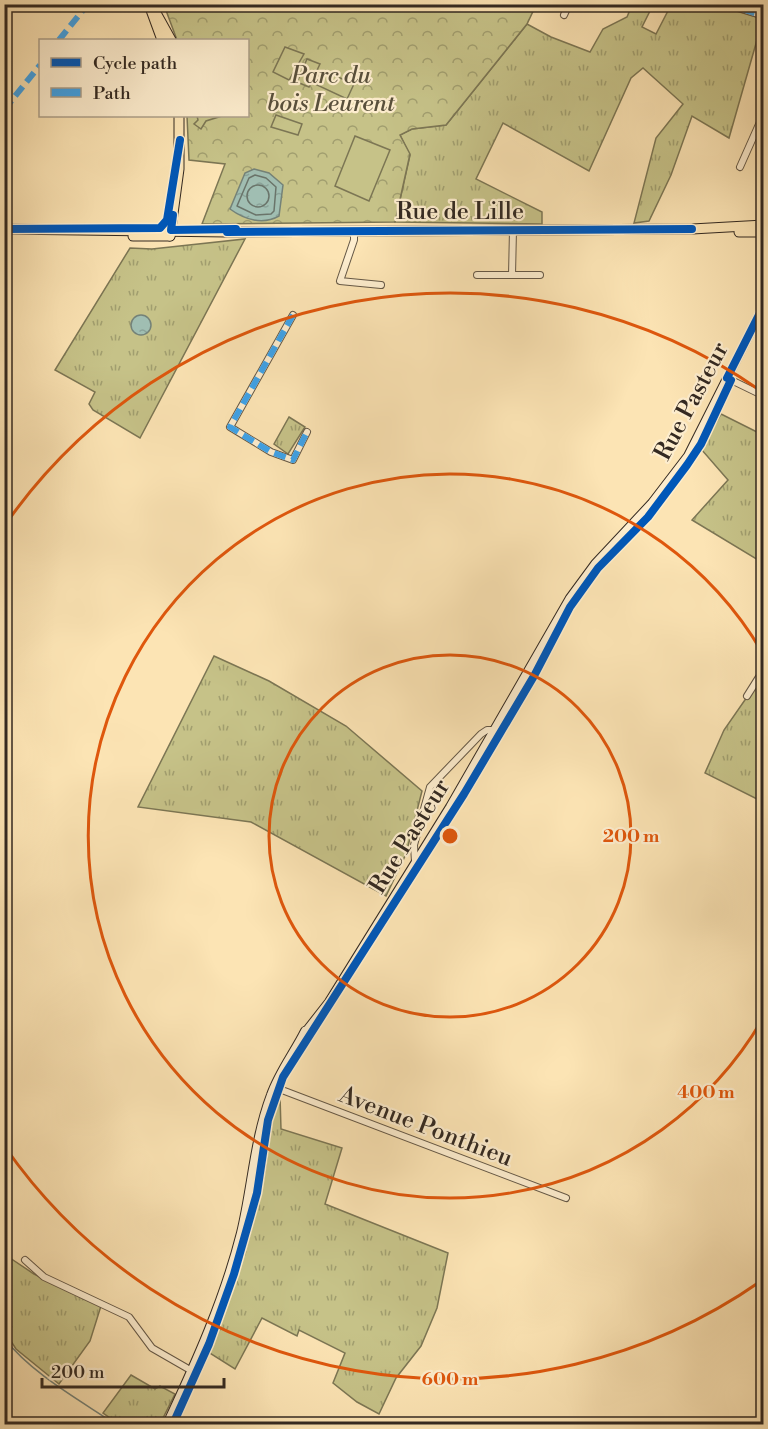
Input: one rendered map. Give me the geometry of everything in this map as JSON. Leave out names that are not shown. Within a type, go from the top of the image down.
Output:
[{"type":"main road","points":[[150,4],[162,39]]},
{"type":"main road","points":[[150,4],[163,22],[171,39]]},
{"type":"main road","points":[[171,233],[179,159],[179,117]]},
{"type":"main road","name":"Rue de Lille","points":[[692,229],[764,225]]},
{"type":"main road","name":"Rue de Lille","points":[[4,229],[171,233]]},
{"type":"main road","name":"Rue de Lille","points":[[4,235],[692,229],[764,232]]},
{"type":"main road","name":"Rue Pasteur","points":[[167,1425],[220,1301],[257,1174],[258,1143],[274,1087],[321,1002],[348,968],[415,862],[583,579],[643,514],[688,456],[764,305]]},
{"type":"street","points":[[564,15],[569,4]]},
{"type":"street","points":[[726,4],[747,7],[764,16]]},
{"type":"street","points":[[740,167],[764,113]]},
{"type":"street","points":[[512,275],[513,230]]},
{"type":"street","points":[[354,231],[354,240],[340,281],[381,285]]},
{"type":"street","points":[[477,275],[540,275]]},
{"type":"street","points":[[293,315],[230,427],[271,452],[293,460],[307,432]]},
{"type":"street","points":[[727,378],[764,396]]},
{"type":"street","points":[[747,696],[764,669]]},
{"type":"street","name":"Rue Pasteur","points":[[415,862],[414,845],[430,787],[481,734],[488,730],[495,730]]},
{"type":"street","name":"Avenue Ponthieu","points":[[274,1087],[566,1198]]},
{"type":"street","points":[[25,1260],[44,1277],[129,1317],[152,1348],[192,1371]]},
{"type":"green space","name":"Parc du bois Leurent","points":[[164,5],[536,5],[527,24],[446,125],[412,129],[400,135],[410,154],[395,222],[202,224],[225,164],[189,160],[187,117],[249,117],[249,39],[177,39]]},
{"type":"green space","points":[[632,5],[653,5],[642,27],[656,34],[671,5],[716,5],[763,19],[729,138],[692,116],[671,175],[649,221],[634,223],[656,138],[683,104],[643,68],[631,78],[589,171],[503,123],[476,179],[542,212],[542,224],[395,222],[410,155],[400,135],[412,129],[446,125],[527,24],[551,37],[590,52],[603,29],[627,17]]},
{"type":"green space","points":[[285,47],[304,54],[289,80],[273,72]]},
{"type":"green space","points":[[307,59],[320,64],[309,87],[297,82]]},
{"type":"green space","points":[[324,71],[354,84],[347,99],[317,85]]},
{"type":"green space","points":[[276,115],[302,124],[298,135],[271,127]]},
{"type":"green space","points":[[197,117],[219,117],[206,121],[201,129],[194,124],[198,120]]},
{"type":"green space","points":[[355,136],[390,150],[369,201],[335,186]]},
{"type":"green space","points":[[245,239],[140,438],[93,410],[89,404],[95,392],[55,370],[130,248],[152,249]]},
{"type":"green space","points":[[721,414],[763,435],[763,563],[692,520],[728,480],[701,449]]},
{"type":"green space","points":[[289,417],[305,427],[288,454],[274,444]]},
{"type":"green space","points":[[214,656],[269,681],[346,726],[422,791],[406,854],[386,896],[251,822],[138,807]]},
{"type":"green space","points":[[763,674],[763,802],[705,773],[724,730]]},
{"type":"green space","points":[[276,1094],[280,1096],[281,1129],[342,1148],[325,1204],[448,1253],[437,1308],[421,1346],[396,1378],[379,1414],[357,1402],[333,1383],[345,1353],[299,1330],[297,1336],[262,1318],[235,1369],[208,1352],[254,1221],[264,1176]]},
{"type":"green space","points":[[4,1254],[34,1274],[101,1306],[90,1341],[59,1384],[16,1349],[5,1332]]},
{"type":"green space","points":[[131,1375],[155,1389],[160,1386],[175,1394],[160,1424],[119,1424],[103,1413]]},
{"type":"water","points":[[254,169],[269,173],[283,185],[279,216],[273,219],[254,220],[230,209],[245,173]]},
{"type":"water","points":[[141,315],[148,318],[151,325],[148,332],[141,335],[134,332],[131,325],[134,318]]},
{"type":"waterway","points":[[4,1338],[15,1351],[42,1374],[115,1424]]},
{"type":"marked path","points":[[60,39],[88,4]]},
{"type":"marked path","points":[[726,4],[764,16]]},
{"type":"marked path","points":[[4,110],[39,66]]},
{"type":"marked path","points":[[293,315],[230,427],[271,452],[293,460],[307,432]]},
{"type":"cycle path","points":[[4,229],[160,228],[167,220],[180,140]]},
{"type":"cycle path","points":[[173,215],[171,230],[236,229]]},
{"type":"cycle path","points":[[227,232],[692,229]]},
{"type":"cycle path","points":[[173,1424],[209,1344],[234,1274],[257,1193],[268,1120],[283,1077],[464,794],[534,676],[570,607],[598,568],[648,517],[701,444],[731,380],[727,378],[764,305]]}]
